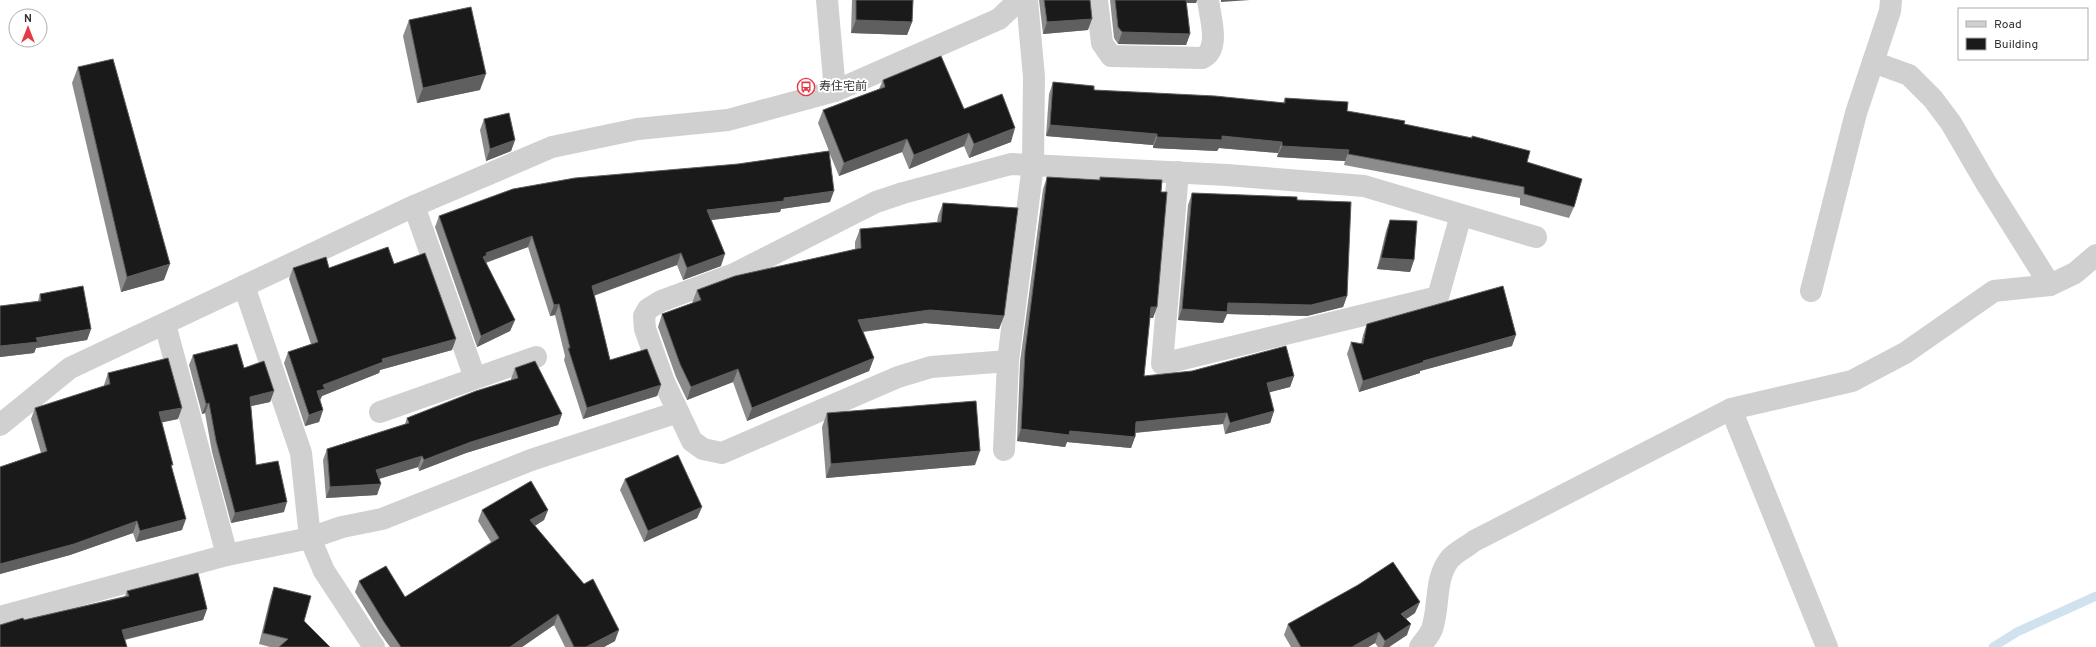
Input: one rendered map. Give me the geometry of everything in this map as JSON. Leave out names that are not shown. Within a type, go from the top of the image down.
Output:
[{"type":"street","points":[[827,0],[835,91]]},
{"type":"street","points":[[1097,0],[1102,44],[1111,56],[1202,58],[1210,52],[1214,44],[1208,0]]},
{"type":"street","points":[[1811,291],[1856,113],[1890,11],[1891,0]]},
{"type":"street","points":[[0,425],[70,368],[414,206],[552,147],[638,129],[728,120],[835,91],[999,19],[1018,1]]},
{"type":"street","points":[[1004,450],[1008,361],[1032,165],[1034,77],[1018,1]]},
{"type":"street","points":[[1873,62],[1909,75],[1933,99],[1951,123],[1986,183],[2050,285]]},
{"type":"street","points":[[1008,361],[931,367],[898,377],[722,453],[703,449],[692,441],[678,412],[645,329],[644,316],[648,309],[661,301],[748,267],[876,202],[903,193],[1011,164],[1178,172],[1364,186],[1536,237]]},
{"type":"street","points":[[1178,172],[1162,364],[1438,297],[1461,215]]},
{"type":"street","points":[[414,206],[475,378]]},
{"type":"street","points":[[1420,647],[1432,630],[1436,612],[1437,590],[1442,572],[1450,558],[1474,541],[1732,409],[1852,381],[1904,353],[1994,291],[2050,285],[2075,273],[2096,255]]},
{"type":"street","points":[[244,286],[301,453],[310,538],[324,571],[374,647]]},
{"type":"street","points":[[165,324],[227,555]]},
{"type":"street","points":[[380,412],[536,357]]},
{"type":"street","points":[[1732,409],[1827,647]]},
{"type":"street","points":[[0,617],[227,555],[310,538],[342,527],[382,519],[531,460],[678,412]]},
{"type":"building","points":[[856,0],[913,0],[912,22],[856,20]]},
{"type":"building","points":[[1044,0],[1090,0],[1092,19],[1047,22]]},
{"type":"building","points":[[1115,0],[1186,0],[1190,34],[1122,32],[1118,27]]},
{"type":"building","points":[[471,7],[486,74],[423,88],[409,20]]},
{"type":"building","points":[[941,56],[964,109],[1002,94],[1015,128],[974,144],[969,133],[914,155],[907,139],[844,163],[823,110],[885,87],[883,80]]},
{"type":"building","points":[[113,59],[170,264],[127,277],[78,67]]},
{"type":"building","points":[[1053,82],[1094,86],[1094,90],[1215,96],[1285,103],[1285,98],[1348,102],[1347,111],[1405,121],[1404,124],[1472,138],[1472,136],[1530,151],[1527,162],[1582,179],[1574,207],[1524,194],[1524,187],[1348,154],[1349,150],[1282,146],[1282,142],[1222,136],[1222,140],[1157,137],[1157,134],[1050,125]]},
{"type":"building","points":[[509,113],[515,140],[490,149],[484,119]]},
{"type":"building","points":[[829,151],[834,191],[784,198],[784,201],[707,210],[725,254],[687,268],[681,253],[592,286],[610,360],[647,349],[661,385],[587,408],[568,348],[570,348],[559,304],[554,305],[532,236],[486,253],[487,255],[483,257],[515,320],[481,336],[439,216],[513,189],[575,178],[738,164]]},
{"type":"building","points":[[1047,177],[1100,180],[1100,177],[1162,180],[1161,192],[1167,192],[1157,307],[1151,307],[1144,376],[1192,371],[1286,346],[1294,376],[1267,383],[1274,411],[1230,423],[1227,413],[1136,422],[1135,437],[1070,431],[1069,435],[1021,429],[1025,351]]},
{"type":"building","points":[[1192,193],[1297,197],[1297,200],[1351,202],[1347,296],[1311,305],[1228,303],[1227,312],[1182,309]]},
{"type":"building","points":[[943,203],[1018,208],[1004,316],[930,310],[858,320],[874,358],[752,408],[738,369],[691,387],[680,364],[662,314],[701,300],[697,290],[735,276],[861,248],[860,229],[941,222]]},
{"type":"building","points":[[1390,220],[1417,221],[1414,260],[1381,258]]},
{"type":"building","points":[[388,247],[394,264],[425,253],[456,339],[382,359],[383,362],[323,385],[325,389],[317,391],[323,410],[309,415],[288,352],[318,342],[293,268],[326,257],[329,268]]},
{"type":"building","points":[[83,286],[91,329],[36,338],[38,342],[0,346],[0,306],[41,301],[40,294]]},
{"type":"building","points":[[1503,286],[1516,335],[1423,361],[1424,362],[1363,381],[1351,342],[1363,344],[1367,324]]},
{"type":"building","points":[[237,344],[244,368],[264,361],[274,391],[250,397],[256,465],[278,461],[287,502],[235,513],[216,441],[209,403],[206,404],[193,355]]},
{"type":"building","points":[[168,358],[182,408],[159,412],[173,465],[171,465],[186,519],[140,531],[137,521],[74,544],[0,564],[0,467],[47,451],[35,408],[110,384],[108,373]]},
{"type":"building","points":[[535,361],[562,414],[471,442],[424,460],[422,456],[376,470],[381,484],[330,487],[327,449],[409,423],[407,418],[476,391],[518,378],[515,368]]},
{"type":"building","points":[[976,401],[980,451],[831,464],[827,413]]},
{"type":"building","points":[[678,455],[702,507],[648,531],[625,479]]},
{"type":"building","points":[[531,481],[548,510],[530,520],[584,584],[593,579],[619,630],[586,647],[574,647],[558,614],[510,647],[401,647],[359,581],[386,566],[405,597],[499,538],[482,510]]},
{"type":"building","points":[[1393,562],[1420,602],[1401,614],[1411,624],[1385,641],[1379,632],[1352,647],[1301,647],[1288,624],[1358,585]]},
{"type":"building","points":[[198,573],[207,609],[122,630],[127,647],[0,647],[0,625],[23,618],[24,620],[129,596],[127,591]]},
{"type":"building","points":[[274,587],[311,596],[304,621],[330,647],[279,647],[288,639],[263,633]]},
{"type":"waterway","points":[[1993,647],[2017,632],[2096,596]]},
{"type":"place","name":"寿住宅前","points":[[806,87]]}]
